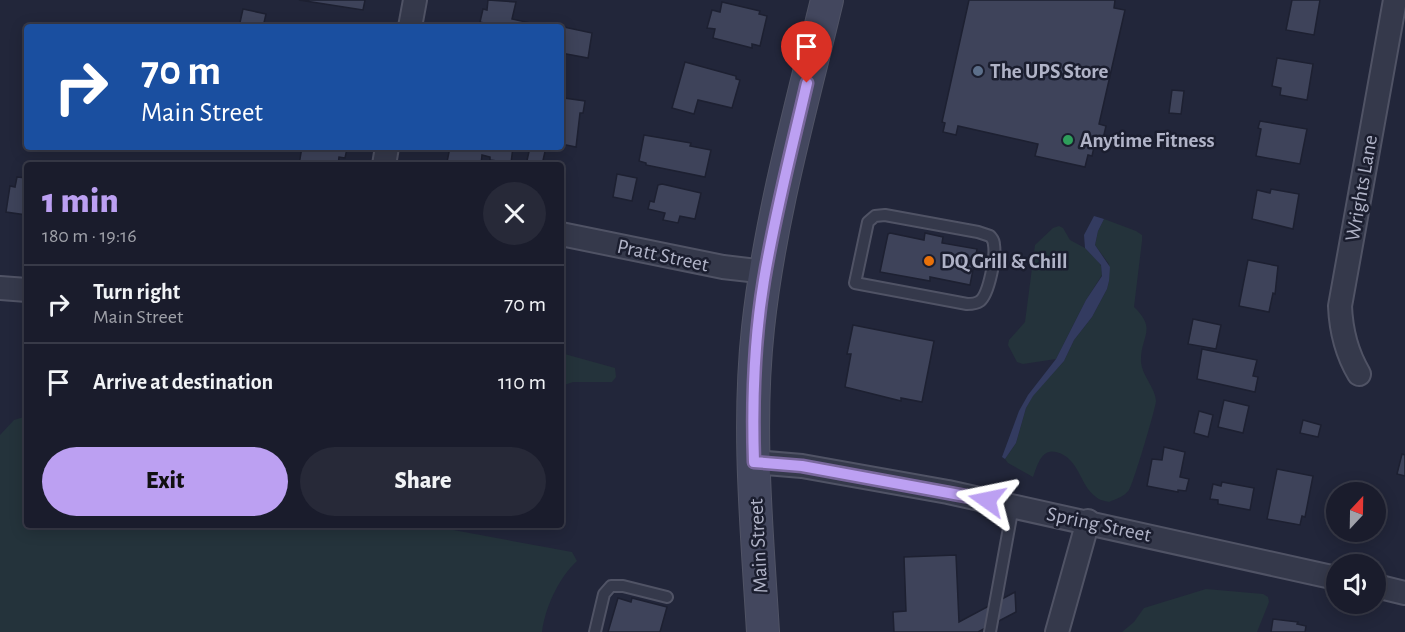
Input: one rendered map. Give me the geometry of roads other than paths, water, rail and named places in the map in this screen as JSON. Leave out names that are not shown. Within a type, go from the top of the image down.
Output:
[{"type":"main road","name":"Main Street","points":[[763,632],[754,462],[754,383],[758,331],[773,227],[827,0]]},
{"type":"street","points":[[411,24],[415,0]]},
{"type":"street","name":"Wrights Lane","points":[[1359,374],[1349,356],[1343,336],[1340,306],[1395,0]]},
{"type":"street","name":"Pratt Street","points":[[564,235],[723,267],[766,272]]},
{"type":"street","points":[[0,288],[24,290]]},
{"type":"street","name":"Spring Street","points":[[754,462],[802,466],[1013,506],[1326,576]]},
{"type":"street","points":[[1057,632],[1088,521]]},
{"type":"street","points":[[1386,588],[1405,593]]},
{"type":"lane","points":[[885,215],[978,232],[990,237],[994,245],[988,288],[982,299],[975,303],[967,304],[855,283],[864,231],[870,218],[875,216],[885,215]]},
{"type":"lane","points":[[990,632],[1013,506]]},
{"type":"lane","points":[[595,632],[604,594],[612,586],[623,586],[668,597]]},
{"type":"water","points":[[1094,216],[1104,219],[1095,245],[1110,267],[1107,289],[1092,317],[1074,340],[1064,361],[1033,396],[1026,408],[1016,443],[1005,459],[1002,457],[1019,411],[1028,395],[1056,359],[1086,300],[1102,276],[1101,265],[1085,248],[1084,235]]},
{"type":"place","name":"The UPS Store","points":[[978,71]]},
{"type":"place","name":"Anytime Fitness","points":[[1068,140]]},
{"type":"place","name":"DQ Grill & Chill","points":[[929,261]]}]
